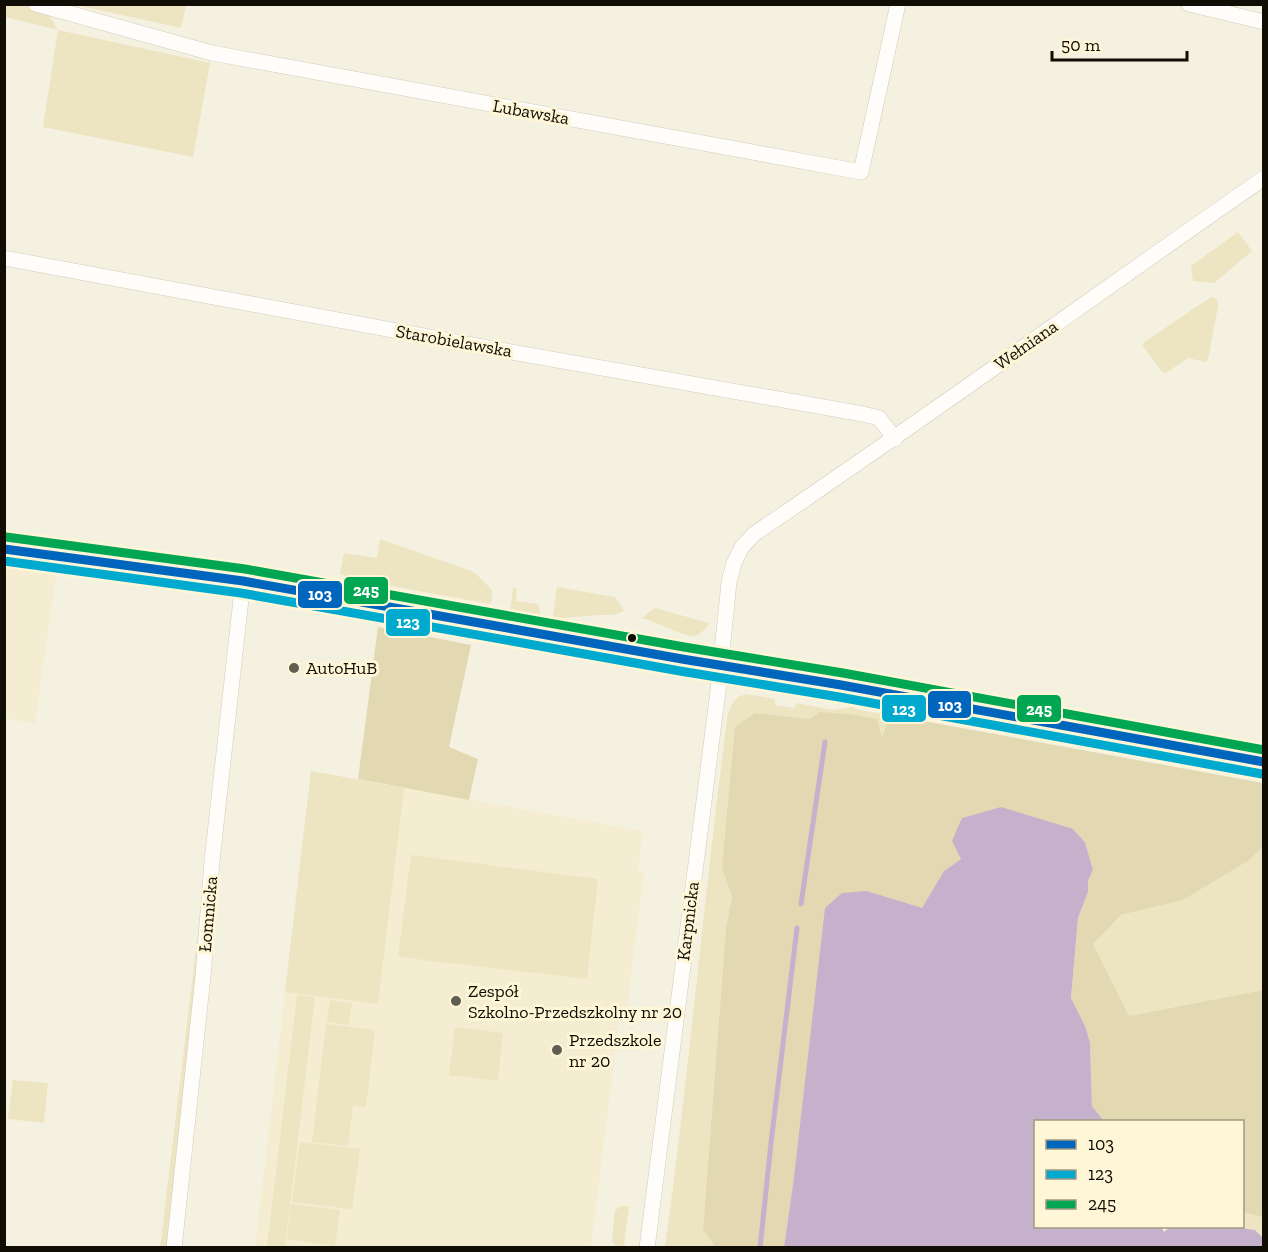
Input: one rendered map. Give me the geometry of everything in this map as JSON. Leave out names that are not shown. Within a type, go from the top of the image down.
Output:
[{"type":"street","name":"Lubawska","points":[[36,4],[212,53],[861,172],[898,4]]},
{"type":"street","points":[[1189,4],[1263,22]]},
{"type":"street","name":"Wełniana","points":[[720,665],[730,576],[742,547],[754,534],[895,439],[1263,178]]},
{"type":"street","name":"Starobielawska","points":[[4,258],[489,348],[863,414],[879,418],[895,439]]},
{"type":"street","points":[[4,549],[243,580],[865,689],[1263,762]]},
{"type":"street","name":"Łomnicka","points":[[174,1248],[203,976],[212,861],[243,580]]},
{"type":"street","name":"Karpnicka","points":[[647,1248],[720,665]]},
{"type":"shaded area","points":[[186,4],[181,28],[76,5]]},
{"type":"shaded area","points":[[5,5],[43,5],[58,30],[5,17]]},
{"type":"shaded area","points":[[58,30],[210,63],[193,157],[43,127]]},
{"type":"shaded area","points":[[1238,232],[1252,251],[1214,283],[1193,281],[1191,266]]},
{"type":"shaded area","points":[[1211,297],[1216,299],[1218,306],[1208,360],[1205,362],[1188,358],[1163,373],[1143,343]]},
{"type":"shaded area","points":[[380,539],[474,572],[492,590],[491,604],[352,579],[340,574],[344,553],[377,558]]},
{"type":"shaded area","points":[[5,567],[56,575],[35,724],[5,718]]},
{"type":"shaded area","points":[[337,583],[540,621],[535,624],[341,588]]},
{"type":"shaded area","points":[[557,587],[615,597],[624,611],[614,615],[554,618]]},
{"type":"shaded area","points":[[513,588],[517,589],[516,601],[538,604],[540,616],[510,610]]},
{"type":"shaded area","points":[[655,608],[709,623],[703,631],[690,636],[642,618]]},
{"type":"shaded area","points":[[378,627],[471,645],[449,747],[478,759],[469,800],[358,779]]},
{"type":"shaded area","points":[[746,694],[775,699],[775,705],[795,708],[796,703],[833,710],[851,707],[890,715],[882,740],[810,719],[755,713],[722,868],[732,897],[726,928],[703,1229],[715,1247],[665,1248],[727,720],[732,704]]},
{"type":"shaded area","points":[[819,712],[877,719],[882,738],[890,715],[1263,783],[1263,847],[1248,861],[1183,900],[1121,915],[1093,944],[1129,1016],[1263,990],[1263,1217],[1244,1212],[1244,1120],[1103,1120],[1092,1106],[1090,1042],[1071,998],[1078,918],[1093,870],[1085,842],[1073,829],[961,859],[944,871],[922,909],[867,891],[794,1177],[784,1247],[715,1247],[703,1229],[726,928],[732,897],[722,868],[735,727],[755,713],[810,719]]},
{"type":"shaded area","name":"Zespół Szkolno-Przedszkolny nr 20","points":[[311,771],[643,831],[638,871],[644,872],[627,1011],[621,1010],[620,1013],[591,1247],[255,1248]]},
{"type":"shaded area","points":[[311,771],[404,788],[378,1004],[285,992]]},
{"type":"shaded area","points":[[1001,807],[1073,829],[1085,842],[1093,870],[1078,918],[1071,998],[1090,1042],[1092,1106],[1103,1120],[1034,1120],[1034,1228],[1162,1228],[1164,1232],[1169,1228],[1241,1228],[1255,1230],[1263,1238],[1262,1247],[784,1247],[825,908],[842,893],[867,891],[922,908],[944,871],[961,859],[952,841],[962,818]]},
{"type":"shaded area","points":[[1263,847],[1263,990],[1129,1016],[1093,944],[1121,915],[1183,900],[1248,861]]},
{"type":"shaded area","points":[[411,855],[598,879],[587,979],[398,957]]},
{"type":"shaded area","points":[[207,859],[171,1247],[160,1248]]},
{"type":"shaded area","points":[[297,995],[315,997],[285,1247],[267,1247]]},
{"type":"shaded area","points":[[330,1000],[352,1003],[349,1025],[327,1022]]},
{"type":"shaded area","points":[[326,1024],[375,1030],[366,1107],[353,1106],[348,1146],[312,1142]]},
{"type":"shaded area","points":[[455,1027],[503,1033],[498,1081],[449,1075]]},
{"type":"shaded area","points":[[13,1080],[48,1083],[44,1123],[8,1119]]},
{"type":"shaded area","points":[[300,1142],[360,1149],[352,1209],[292,1202]]},
{"type":"shaded area","points":[[291,1204],[340,1210],[335,1246],[287,1239]]},
{"type":"shaded area","points":[[620,1206],[629,1206],[624,1246],[615,1245],[612,1240],[615,1211]]},
{"type":"shaded area","points":[[1244,1212],[1263,1217],[1263,1238],[1255,1230],[1236,1228],[1244,1228]]},
{"type":"waterway","points":[[801,904],[825,742]]},
{"type":"waterway","points":[[760,1248],[797,928]]},
{"type":"transit line","name":"245","points":[[6,537],[245,569],[843,673],[1264,750]]},
{"type":"transit line","name":"103","points":[[4,549],[243,581],[841,685],[1264,762]]},
{"type":"transit line","name":"123","points":[[4,561],[241,593],[839,697],[1262,774]]},
{"type":"place","name":"AutoHuB","points":[[294,668]]},
{"type":"place","name":"Zespół Szkolno-Przedszkolny nr 20","points":[[456,1001]]},
{"type":"place","name":"Przedszkole nr 20","points":[[557,1050]]}]
